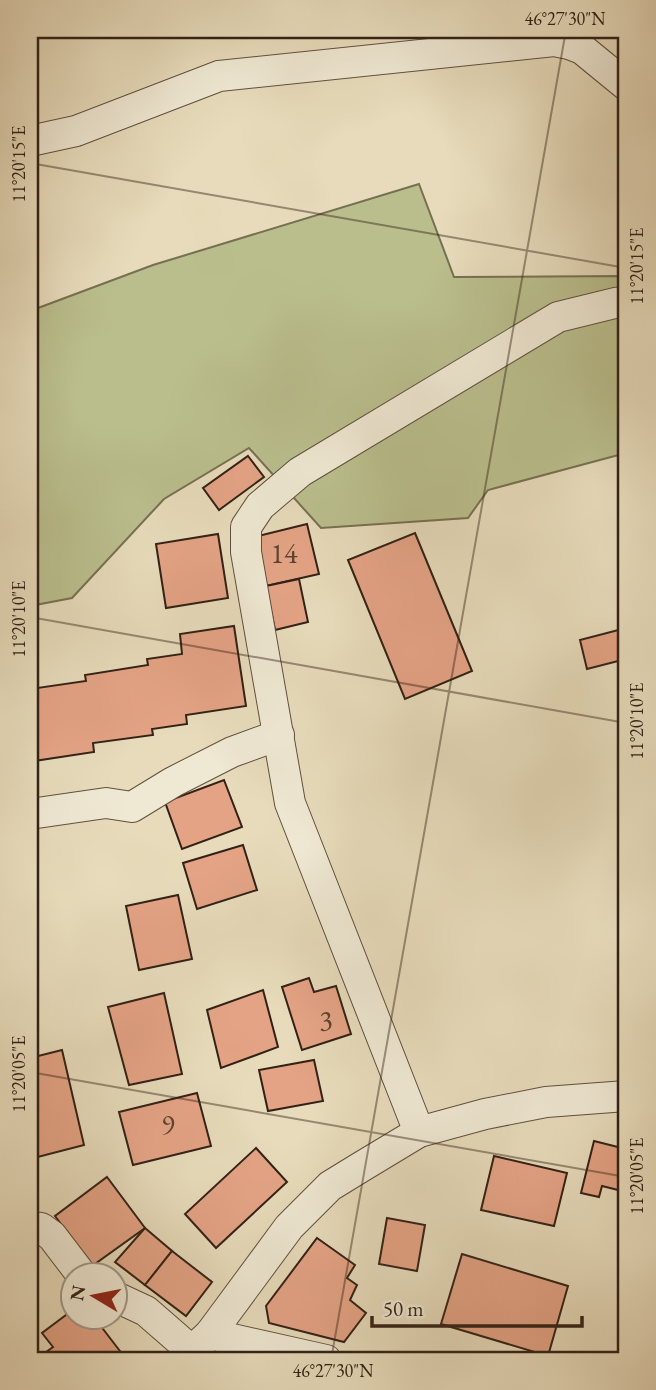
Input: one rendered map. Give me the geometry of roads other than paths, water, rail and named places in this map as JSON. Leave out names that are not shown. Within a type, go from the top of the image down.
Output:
[{"type":"street","points":[[30,141],[76,131],[219,76],[554,41],[582,49],[626,85]]},
{"type":"street","points":[[419,1132],[290,803],[246,552],[246,527],[260,506],[300,472],[558,317],[626,302]]},
{"type":"street","points":[[30,814],[106,803],[132,807],[173,782],[232,752],[279,735]]},
{"type":"street","points":[[194,1348],[289,1227],[330,1186],[419,1132],[485,1114],[546,1102],[626,1096]]},
{"type":"street","points":[[30,1227],[41,1228],[52,1236],[70,1260]]},
{"type":"street","points":[[130,1304],[146,1311],[194,1348],[326,1360]]}]
